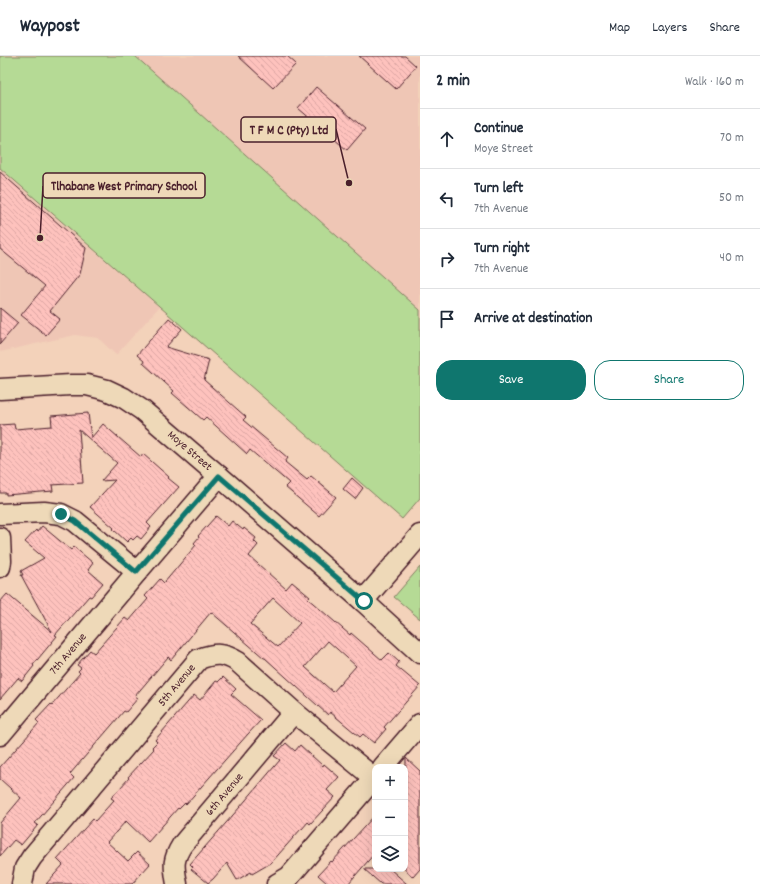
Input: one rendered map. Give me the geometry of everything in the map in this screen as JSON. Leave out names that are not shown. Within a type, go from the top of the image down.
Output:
[{"type":"street","name":"Moye Street","points":[[0,389],[87,385],[107,390],[124,398],[142,410],[219,476],[364,601],[420,653]]},
{"type":"street","name":"7th Avenue","points":[[0,735],[136,572],[219,476]]},
{"type":"street","points":[[0,514],[44,512],[61,514],[75,521],[136,572]]},
{"type":"street","points":[[364,601],[420,535]]},
{"type":"street","points":[[0,538],[0,567]]},
{"type":"street","name":"5th Avenue","points":[[22,884],[25,868],[32,857],[200,659],[209,655],[220,654],[230,657],[238,662],[294,712],[372,770]]},
{"type":"street","name":"6th Avenue","points":[[176,884],[174,866],[176,855],[182,845],[294,712]]},
{"type":"street","points":[[386,764],[420,724]]},
{"type":"street","points":[[277,884],[289,877],[372,781]]},
{"type":"shaded area","points":[[135,56],[420,56],[420,310]]},
{"type":"shaded area","points":[[0,169],[159,307],[116,355],[98,338],[75,335],[0,352]]},
{"type":"green space","points":[[0,56],[135,56],[420,310],[420,498],[402,519],[0,168]]},
{"type":"green space","points":[[420,567],[420,619],[394,597]]},
{"type":"building","points":[[238,56],[287,56],[296,64],[273,88]]},
{"type":"building","points":[[359,56],[405,56],[416,66],[396,89]]},
{"type":"building","points":[[316,87],[365,129],[347,150],[298,108]]},
{"type":"building","points":[[0,172],[86,248],[80,274],[50,311],[60,319],[46,335],[21,315],[45,286],[0,249]]},
{"type":"building","points":[[0,308],[18,323],[0,344]]},
{"type":"building","points":[[169,318],[182,329],[166,347],[209,360],[204,380],[246,417],[243,420],[288,458],[285,462],[307,480],[311,476],[336,497],[319,516],[285,487],[289,483],[250,450],[247,454],[206,417],[203,420],[172,393],[174,391],[143,363],[144,361],[137,355]]},
{"type":"building","points":[[88,413],[91,438],[103,424],[141,457],[143,454],[179,487],[147,523],[151,527],[141,539],[137,536],[133,540],[131,538],[127,542],[113,529],[114,528],[90,507],[115,480],[101,481],[117,463],[79,430],[83,483],[52,485],[53,491],[6,495],[6,493],[0,493],[0,425],[14,424],[15,429],[52,426],[51,416]]},
{"type":"building","points":[[352,478],[363,488],[355,499],[343,489]]},
{"type":"building","points":[[216,516],[228,526],[232,521],[243,530],[244,528],[256,538],[254,541],[258,545],[249,556],[286,589],[292,582],[310,597],[308,599],[382,660],[389,653],[399,662],[396,666],[420,686],[384,727],[386,729],[374,743],[363,734],[360,737],[330,712],[328,715],[211,612],[171,660],[168,657],[135,696],[138,698],[126,712],[124,711],[70,774],[74,778],[35,823],[38,825],[21,845],[14,840],[0,856],[0,823],[21,798],[0,779],[0,767],[39,723],[36,720],[51,704],[52,705],[80,673],[78,671],[81,668],[77,665],[90,650],[94,653],[125,618],[129,621],[148,599],[145,596],[160,579],[164,583],[196,545],[194,543],[199,537],[198,536]],"holes":[[[273,598],[300,623],[278,647],[250,624]],[[328,641],[356,666],[333,692],[305,667]]]},
{"type":"building","points":[[42,526],[71,550],[74,547],[93,563],[88,570],[103,583],[91,597],[89,596],[55,635],[57,636],[22,681],[18,678],[0,699],[0,602],[7,594],[52,632],[21,575],[23,575],[21,571],[44,558],[25,542]]},
{"type":"building","points":[[223,677],[236,689],[231,694],[261,720],[186,804],[185,803],[179,809],[178,808],[148,842],[126,821],[107,842],[128,861],[137,852],[150,864],[132,884],[46,884],[63,865],[57,859],[93,819],[95,821],[114,800],[111,798],[154,749],[152,747],[157,742],[155,740],[194,695],[200,700],[216,681],[218,682]]},
{"type":"building","points":[[286,743],[295,751],[300,745],[323,766],[324,764],[339,777],[327,790],[335,797],[310,824],[308,822],[301,829],[271,863],[252,874],[251,872],[237,880],[227,863],[208,883],[191,869],[193,867],[190,864],[280,760],[274,756]]},
{"type":"building","points":[[406,758],[420,771],[420,869],[413,877],[407,872],[408,764],[406,764]]},
{"type":"building","points":[[372,818],[372,856],[348,884],[328,884],[318,875],[331,861],[332,862]]},
{"type":"building","points":[[364,869],[372,869],[372,872],[393,872],[407,884],[381,884]]},
{"type":"place","name":"T F M C (Pty) Ltd","points":[[349,183]]},
{"type":"place","name":"Tlhabane West Primary School","points":[[40,238]]},
{"type":"route","points":[[61,514],[75,521],[136,572],[219,476],[364,601]]}]
